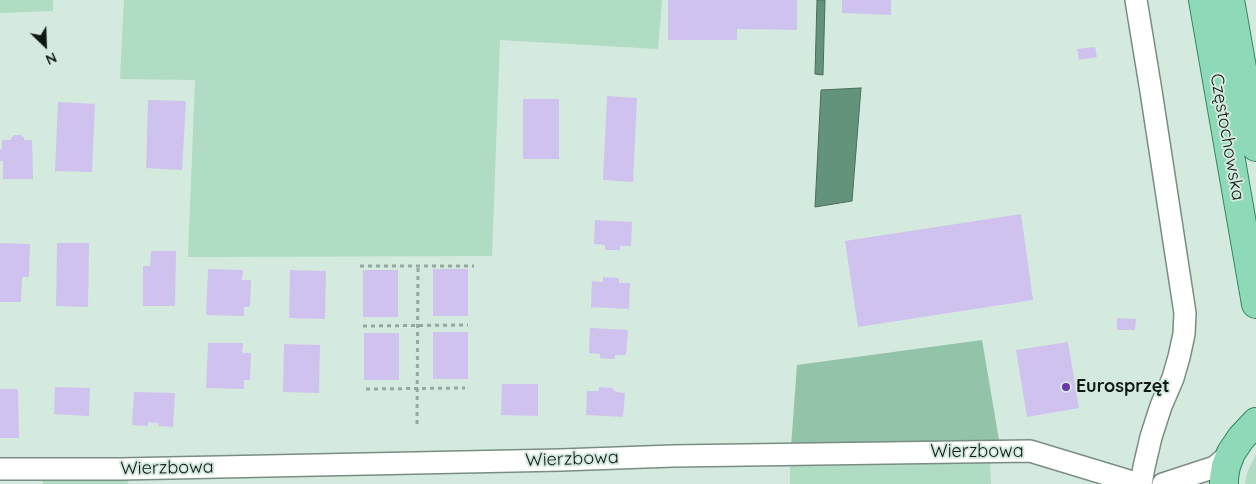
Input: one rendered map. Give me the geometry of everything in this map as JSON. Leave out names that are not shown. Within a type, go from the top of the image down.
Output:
[{"type":"main road","name":"Częstochowska","points":[[1203,0],[1256,304]]},
{"type":"main road","name":"Częstochowska","points":[[1230,0],[1256,147]]},
{"type":"main road","points":[[1224,484],[1226,466],[1231,453],[1254,422]]},
{"type":"street","points":[[1136,0],[1186,313],[1180,357],[1174,378],[1161,406],[1151,437],[1140,484]]},
{"type":"street","name":"Wierzbowa","points":[[0,469],[131,469],[672,456],[1030,451],[1140,484]]},
{"type":"street","points":[[1163,484],[1215,467],[1231,453]]},
{"type":"path","points":[[360,266],[474,266]]},
{"type":"path","points":[[417,424],[418,266]]},
{"type":"path","points":[[363,326],[468,325]]},
{"type":"path","points":[[366,389],[465,388]]},
{"type":"shaded area","points":[[0,0],[53,0],[53,11],[0,13]]},
{"type":"shaded area","points":[[124,0],[662,0],[658,49],[500,40],[492,256],[188,257],[195,80],[120,79]]},
{"type":"shaded area","points":[[817,0],[825,0],[823,75],[815,74]]},
{"type":"shaded area","points":[[861,88],[852,201],[815,207],[821,90]]},
{"type":"shaded area","points":[[982,340],[999,440],[791,447],[797,365]]},
{"type":"shaded area","points":[[1256,454],[1256,484],[1245,484],[1247,473]]},
{"type":"shaded area","points":[[990,461],[991,484],[790,484],[790,466]]},
{"type":"shaded area","points":[[42,478],[128,478],[128,484],[43,484]]},
{"type":"building","points":[[668,0],[797,0],[797,30],[737,29],[737,40],[668,40]]},
{"type":"building","points":[[842,0],[891,0],[891,15],[842,13]]},
{"type":"building","points":[[1095,47],[1097,57],[1079,60],[1077,49]]},
{"type":"building","points":[[607,96],[637,98],[633,182],[603,180]]},
{"type":"building","points":[[523,99],[559,99],[559,159],[523,159]]},
{"type":"building","points":[[148,100],[186,101],[182,170],[146,168]]},
{"type":"building","points":[[58,102],[95,104],[92,172],[55,171]]},
{"type":"building","points":[[14,135],[21,135],[24,140],[32,140],[33,179],[3,179],[3,161],[0,161],[2,140],[11,140]]},
{"type":"building","points":[[1021,214],[1033,300],[858,327],[845,241]]},
{"type":"building","points":[[595,220],[632,222],[631,246],[620,246],[620,250],[605,250],[605,245],[594,244]]},
{"type":"building","points":[[0,243],[30,244],[29,277],[22,277],[21,302],[0,302]]},
{"type":"building","points":[[57,243],[89,243],[88,307],[56,306]]},
{"type":"building","points":[[151,251],[176,251],[175,306],[143,306],[143,266],[150,266]]},
{"type":"building","points":[[208,269],[243,270],[242,280],[251,280],[250,307],[244,307],[244,316],[206,315]]},
{"type":"building","points":[[433,269],[468,269],[468,316],[433,316]]},
{"type":"building","points":[[290,270],[326,271],[325,319],[289,318]]},
{"type":"building","points":[[363,270],[398,270],[398,317],[363,317]]},
{"type":"building","points":[[603,277],[619,278],[619,283],[630,283],[629,309],[591,307],[592,281],[603,282]]},
{"type":"building","points":[[1117,318],[1136,319],[1135,330],[1117,330]]},
{"type":"building","points":[[590,328],[628,330],[626,355],[615,355],[615,359],[600,358],[600,354],[589,353]]},
{"type":"building","points":[[433,332],[468,332],[468,379],[433,379]]},
{"type":"building","points":[[364,333],[399,333],[399,380],[364,380]]},
{"type":"building","points":[[1068,342],[1079,408],[1027,417],[1016,350]]},
{"type":"building","points":[[208,343],[243,343],[242,353],[251,353],[250,380],[244,380],[244,389],[206,388]]},
{"type":"building","points":[[284,344],[320,345],[319,393],[283,392]]},
{"type":"building","points":[[502,384],[538,384],[538,416],[501,415]]},
{"type":"building","points":[[55,387],[90,388],[89,416],[54,414]]},
{"type":"building","points":[[599,387],[612,388],[616,392],[625,393],[623,417],[586,415],[587,391],[599,391]]},
{"type":"building","points":[[0,389],[18,389],[19,438],[0,438]]},
{"type":"building","points":[[134,392],[175,393],[173,427],[158,426],[159,423],[148,422],[148,426],[132,425]]},
{"type":"place","name":"Eurosprzęt","points":[[1066,387]]}]
